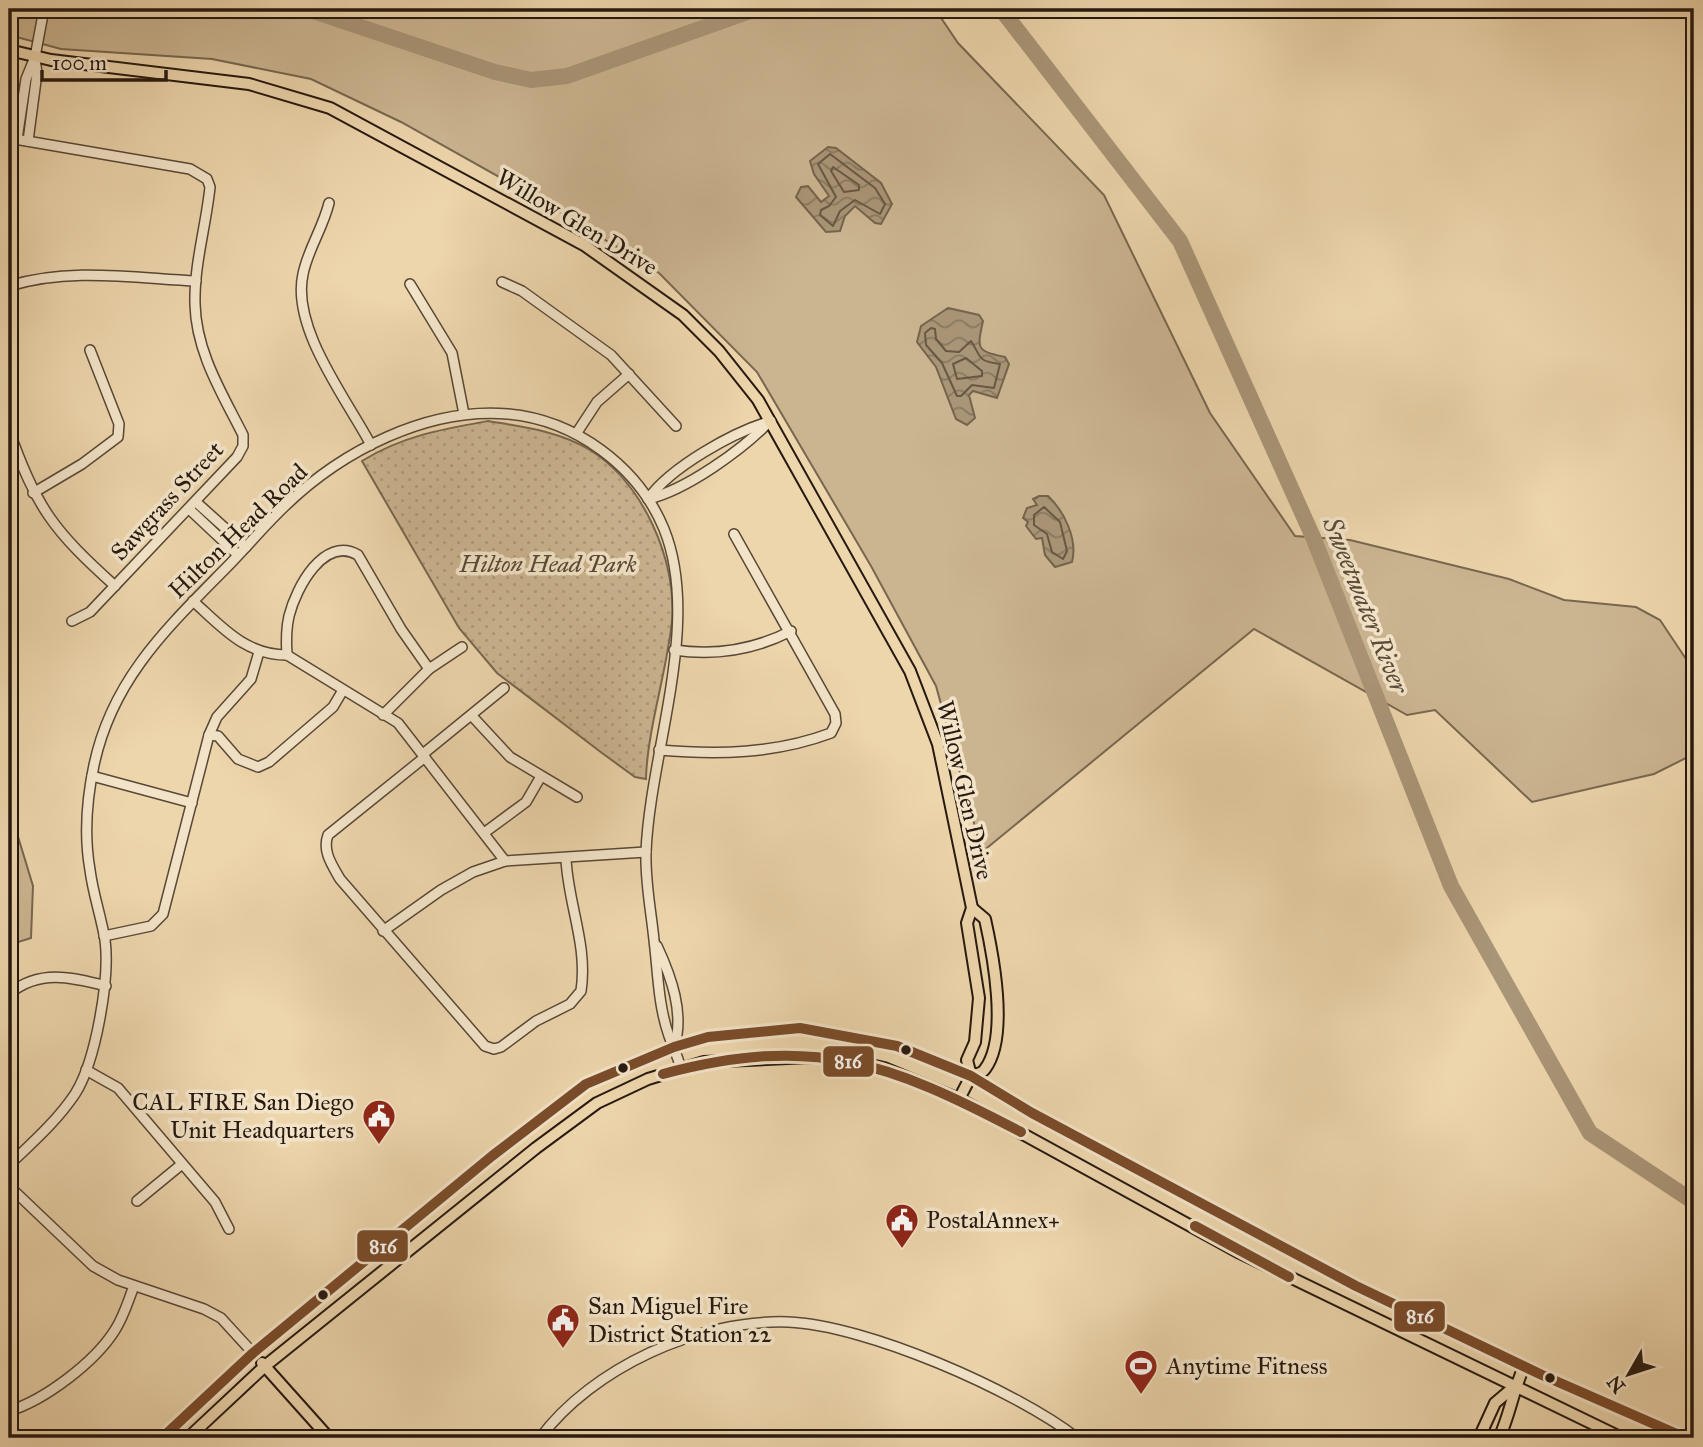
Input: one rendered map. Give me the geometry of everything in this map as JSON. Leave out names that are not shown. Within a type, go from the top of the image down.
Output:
[{"type":"main road","name":"Willow Glen Drive","points":[[9,50],[35,57],[249,84],[304,98],[356,121],[575,240],[638,281],[683,316],[709,341],[741,378],[771,421],[890,632],[919,689],[937,744],[972,908],[967,923],[979,998],[975,1042],[967,1060],[971,1076]]},
{"type":"main road","name":"Willow Glen Drive","points":[[959,1099],[971,1076],[985,1070],[991,1057],[998,998],[985,919],[972,908]]},
{"type":"main road","points":[[162,1438],[253,1353],[561,1100],[586,1084],[674,1047],[708,1037],[800,1028],[897,1046],[971,1076],[1055,1125],[1356,1286],[1524,1367],[1686,1438]]},
{"type":"main road","points":[[188,1438],[265,1366],[584,1111],[648,1079],[704,1062],[766,1058],[844,1059],[884,1068],[959,1099],[1240,1253],[1622,1438]]},
{"type":"main road","points":[[253,1353],[329,1438]]},
{"type":"main road","points":[[1499,1438],[1510,1415],[1515,1385],[1524,1367]]},
{"type":"main road","points":[[1479,1438],[1495,1403],[1515,1385]]},
{"type":"street","points":[[13,138],[26,79],[35,57],[44,9]]},
{"type":"street","points":[[28,141],[37,73],[35,57]]},
{"type":"street","name":"Sawgrass Street","points":[[13,138],[190,169],[203,174],[210,187],[196,281],[196,318],[201,345],[243,435],[243,446],[237,457],[196,502],[90,612],[72,621]]},
{"type":"street","points":[[329,203],[305,264],[302,305],[313,338],[371,445]]},
{"type":"street","points":[[9,286],[29,279],[71,275],[196,281]]},
{"type":"street","points":[[502,282],[522,291],[608,352],[676,426]]},
{"type":"street","points":[[410,284],[452,353],[464,414]]},
{"type":"street","points":[[33,493],[82,464],[118,437],[119,424],[90,357],[90,350]]},
{"type":"street","points":[[576,434],[597,402],[629,374]]},
{"type":"street","name":"Hilton Head Road","points":[[9,1165],[51,1125],[77,1091],[86,1070],[106,986],[104,936],[89,867],[87,831],[92,776],[105,724],[116,701],[153,642],[287,504],[326,472],[371,445],[423,424],[464,414],[517,415],[549,422],[576,434],[615,462],[648,499],[666,534],[676,569],[678,603],[646,852],[656,977],[669,1037],[681,1069]]},
{"type":"street","points":[[648,499],[659,484],[745,429],[771,421]]},
{"type":"street","points":[[9,430],[33,493],[47,518],[74,549],[115,586]]},
{"type":"street","points":[[196,502],[246,547]]},
{"type":"street","points":[[189,509],[238,555]]},
{"type":"street","points":[[659,750],[715,754],[804,743],[831,733],[836,723],[835,714],[791,631],[734,534]]},
{"type":"street","points":[[286,655],[289,617],[307,578],[330,552],[348,549],[358,555],[401,629],[429,669]]},
{"type":"street","points":[[193,601],[240,644],[259,652],[286,655],[398,723],[505,861]]},
{"type":"street","points":[[674,650],[736,651],[774,640],[791,631]]},
{"type":"street","points":[[383,715],[429,669],[462,647]]},
{"type":"street","points":[[104,936],[151,926],[163,914],[209,735],[216,718],[251,679],[259,652]]},
{"type":"street","points":[[504,688],[328,835],[325,843],[330,862],[383,930],[479,1041],[494,1049],[501,1047],[536,1021],[570,1004],[581,992],[581,938],[570,893],[566,859]]},
{"type":"street","points":[[209,735],[222,738],[245,764],[258,766],[268,762],[333,707],[343,691]]},
{"type":"street","points":[[472,716],[510,757],[540,778],[577,797]]},
{"type":"street","points":[[92,776],[192,803]]},
{"type":"street","points":[[484,833],[526,802],[540,778]]},
{"type":"street","points":[[383,930],[417,904],[462,879],[505,861],[646,852]]},
{"type":"street","points":[[9,994],[36,978],[48,976],[74,978],[106,986]]},
{"type":"street","points":[[86,1070],[118,1088],[215,1202],[229,1229]]},
{"type":"street","points":[[137,1201],[183,1164]]},
{"type":"street","points":[[9,1186],[80,1257],[103,1272],[134,1286],[204,1309],[221,1318],[253,1353]]},
{"type":"street","points":[[9,1410],[42,1397],[95,1354],[120,1321],[134,1286]]},
{"type":"street","points":[[540,1438],[559,1413],[586,1390],[657,1351],[683,1339],[735,1328],[786,1322],[831,1327],[873,1339],[976,1379],[1077,1438]]},
{"type":"green space","points":[[9,9],[935,9],[958,43],[1104,195],[1210,413],[1295,536],[1350,540],[1509,579],[1564,600],[1636,607],[1660,620],[1694,671],[1694,754],[1654,774],[1532,802],[1435,710],[1407,715],[1254,629],[982,852],[936,686],[871,566],[757,372],[659,273],[535,197],[401,122],[311,79],[212,59],[61,49],[9,35]]},
{"type":"green space","name":"Hilton Head Park","points":[[488,421],[553,434],[590,450],[609,464],[626,482],[653,525],[669,573],[672,621],[650,741],[646,779],[635,777],[497,673],[459,628],[362,461],[408,439]]},
{"type":"green space","points":[[9,807],[33,886],[31,938],[9,945]]},
{"type":"water","points":[[828,147],[836,148],[881,183],[892,204],[881,224],[875,223],[855,206],[845,216],[840,231],[826,232],[796,197],[801,187],[808,186],[821,202],[829,196],[814,174],[810,161]]},
{"type":"water","points":[[948,308],[979,315],[983,321],[981,348],[1005,357],[1009,364],[997,398],[973,391],[969,395],[975,418],[967,425],[956,419],[936,367],[917,342],[921,326]]},
{"type":"water","points":[[1048,496],[1064,517],[1073,544],[1072,562],[1055,567],[1045,555],[1042,538],[1036,539],[1026,526],[1028,522],[1023,518],[1027,508],[1037,505],[1033,499]]},
{"type":"waterway","name":"Sweetwater River","points":[[307,9],[495,72],[531,80],[567,76],[756,9]]},
{"type":"waterway","name":"Sweetwater River","points":[[1001,9],[1180,241],[1313,537],[1451,886],[1590,1133],[1694,1202]]},
{"type":"transit line","name":"816","points":[[162,1438],[253,1353],[492,1156],[586,1084],[674,1047],[708,1037],[800,1028],[897,1046],[971,1076],[1032,1113],[1356,1286],[1542,1375],[1686,1438]]},
{"type":"transit line","name":"816","points":[[663,1074],[716,1062],[764,1056],[808,1056],[849,1062],[889,1072],[930,1088],[1021,1132]]},
{"type":"transit line","name":"816","points":[[1195,1226],[1289,1277]]},
{"type":"place","name":"CAL FIRE San Diego Unit Headquarters","points":[[379,1146]]},
{"type":"place","name":"PostalAnnex+","points":[[902,1250]]},
{"type":"place","name":"San Miguel Fire District Station 22","points":[[563,1350]]},
{"type":"place","name":"Anytime Fitness","points":[[1141,1396]]}]
